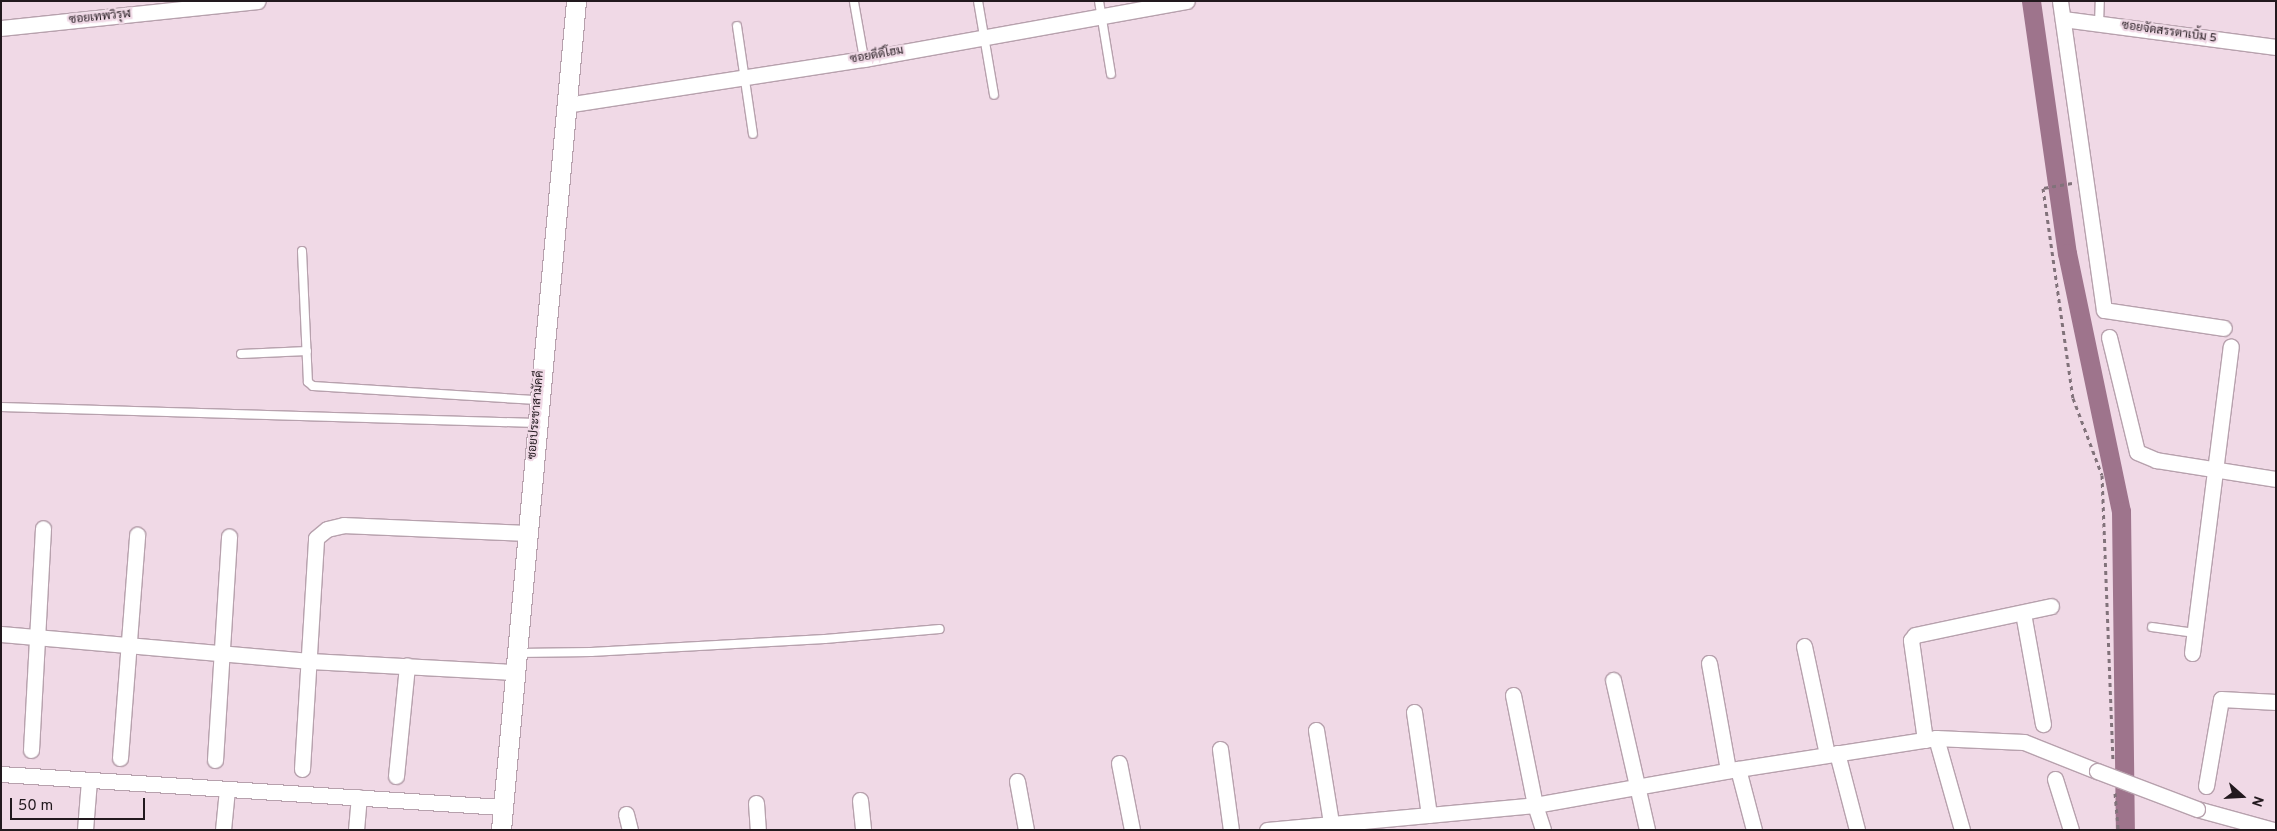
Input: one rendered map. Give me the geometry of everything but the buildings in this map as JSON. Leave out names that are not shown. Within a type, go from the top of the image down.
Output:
[{"type":"street","name":"ซอยเทพวิรุฬ","points":[[1,28],[258,1]]},
{"type":"street","name":"ซอยประชาสามัคคี","points":[[500,830],[576,1]]},
{"type":"street","name":"ซอยดีดีโฮม","points":[[566,105],[864,59],[1187,1]]},
{"type":"street","points":[[2060,1],[2104,310],[2224,328]]},
{"type":"street","name":"ซอยจัดสรรตาเบิ้ม 5","points":[[2063,19],[2276,47]]},
{"type":"street","points":[[2109,337],[2137,452],[2156,460],[2276,478]]},
{"type":"street","points":[[2192,654],[2231,346]]},
{"type":"street","points":[[302,769],[310,661],[313,552],[316,538],[327,529],[344,525],[526,533]]},
{"type":"street","points":[[31,750],[43,528]]},
{"type":"street","points":[[120,758],[137,535]]},
{"type":"street","points":[[215,760],[224,653],[229,536]]},
{"type":"street","points":[[1962,830],[1930,739],[1911,640],[1916,635],[2050,606]]},
{"type":"street","points":[[2023,613],[2043,724]]},
{"type":"street","points":[[1,634],[310,661],[514,672]]},
{"type":"street","points":[[1804,646],[1832,754],[1857,830]]},
{"type":"street","points":[[1709,663],[1733,770],[1754,830]]},
{"type":"street","points":[[396,776],[407,666]]},
{"type":"street","points":[[1613,680],[1635,787],[1647,830]]},
{"type":"street","points":[[1513,695],[1534,805],[1543,830]]},
{"type":"street","points":[[2206,786],[2221,699],[2276,702]]},
{"type":"street","points":[[1414,712],[1429,815]]},
{"type":"street","points":[[1316,730],[1331,823]]},
{"type":"street","points":[[1267,830],[1534,805],[1733,770],[1930,739],[2024,742],[2196,809],[2274,830]]},
{"type":"street","points":[[1220,749],[1231,830]]},
{"type":"street","points":[[1119,763],[1132,830]]},
{"type":"street","points":[[1,774],[502,807]]},
{"type":"street","points":[[2055,779],[2070,830]]},
{"type":"street","points":[[86,830],[89,780]]},
{"type":"street","points":[[1017,781],[1026,830]]},
{"type":"street","points":[[223,830],[227,789]]},
{"type":"street","points":[[356,830],[360,797]]},
{"type":"street","points":[[860,800],[863,830]]},
{"type":"street","points":[[756,803],[758,830]]},
{"type":"street","points":[[626,814],[630,830]]},
{"type":"lane","points":[[978,1],[994,94]]},
{"type":"lane","points":[[1098,1],[1111,74]]},
{"type":"lane","points":[[2100,1],[2100,24]]},
{"type":"lane","points":[[854,2],[864,59]]},
{"type":"lane","points":[[737,26],[753,134]]},
{"type":"lane","points":[[302,251],[308,382],[319,389],[538,400]]},
{"type":"lane","points":[[241,354],[307,352]]},
{"type":"lane","points":[[1,407],[536,423]]},
{"type":"lane","points":[[2152,627],[2195,633]]},
{"type":"lane","points":[[516,653],[591,652],[816,640],[940,629]]},
{"type":"path","points":[[2086,180],[2043,188],[2073,398],[2102,475],[2114,766]]},
{"type":"path","points":[[2114,786],[2118,830]]},
{"type":"waterway","points":[[2031,1],[2067,253],[2121,511],[2125,830]]}]
